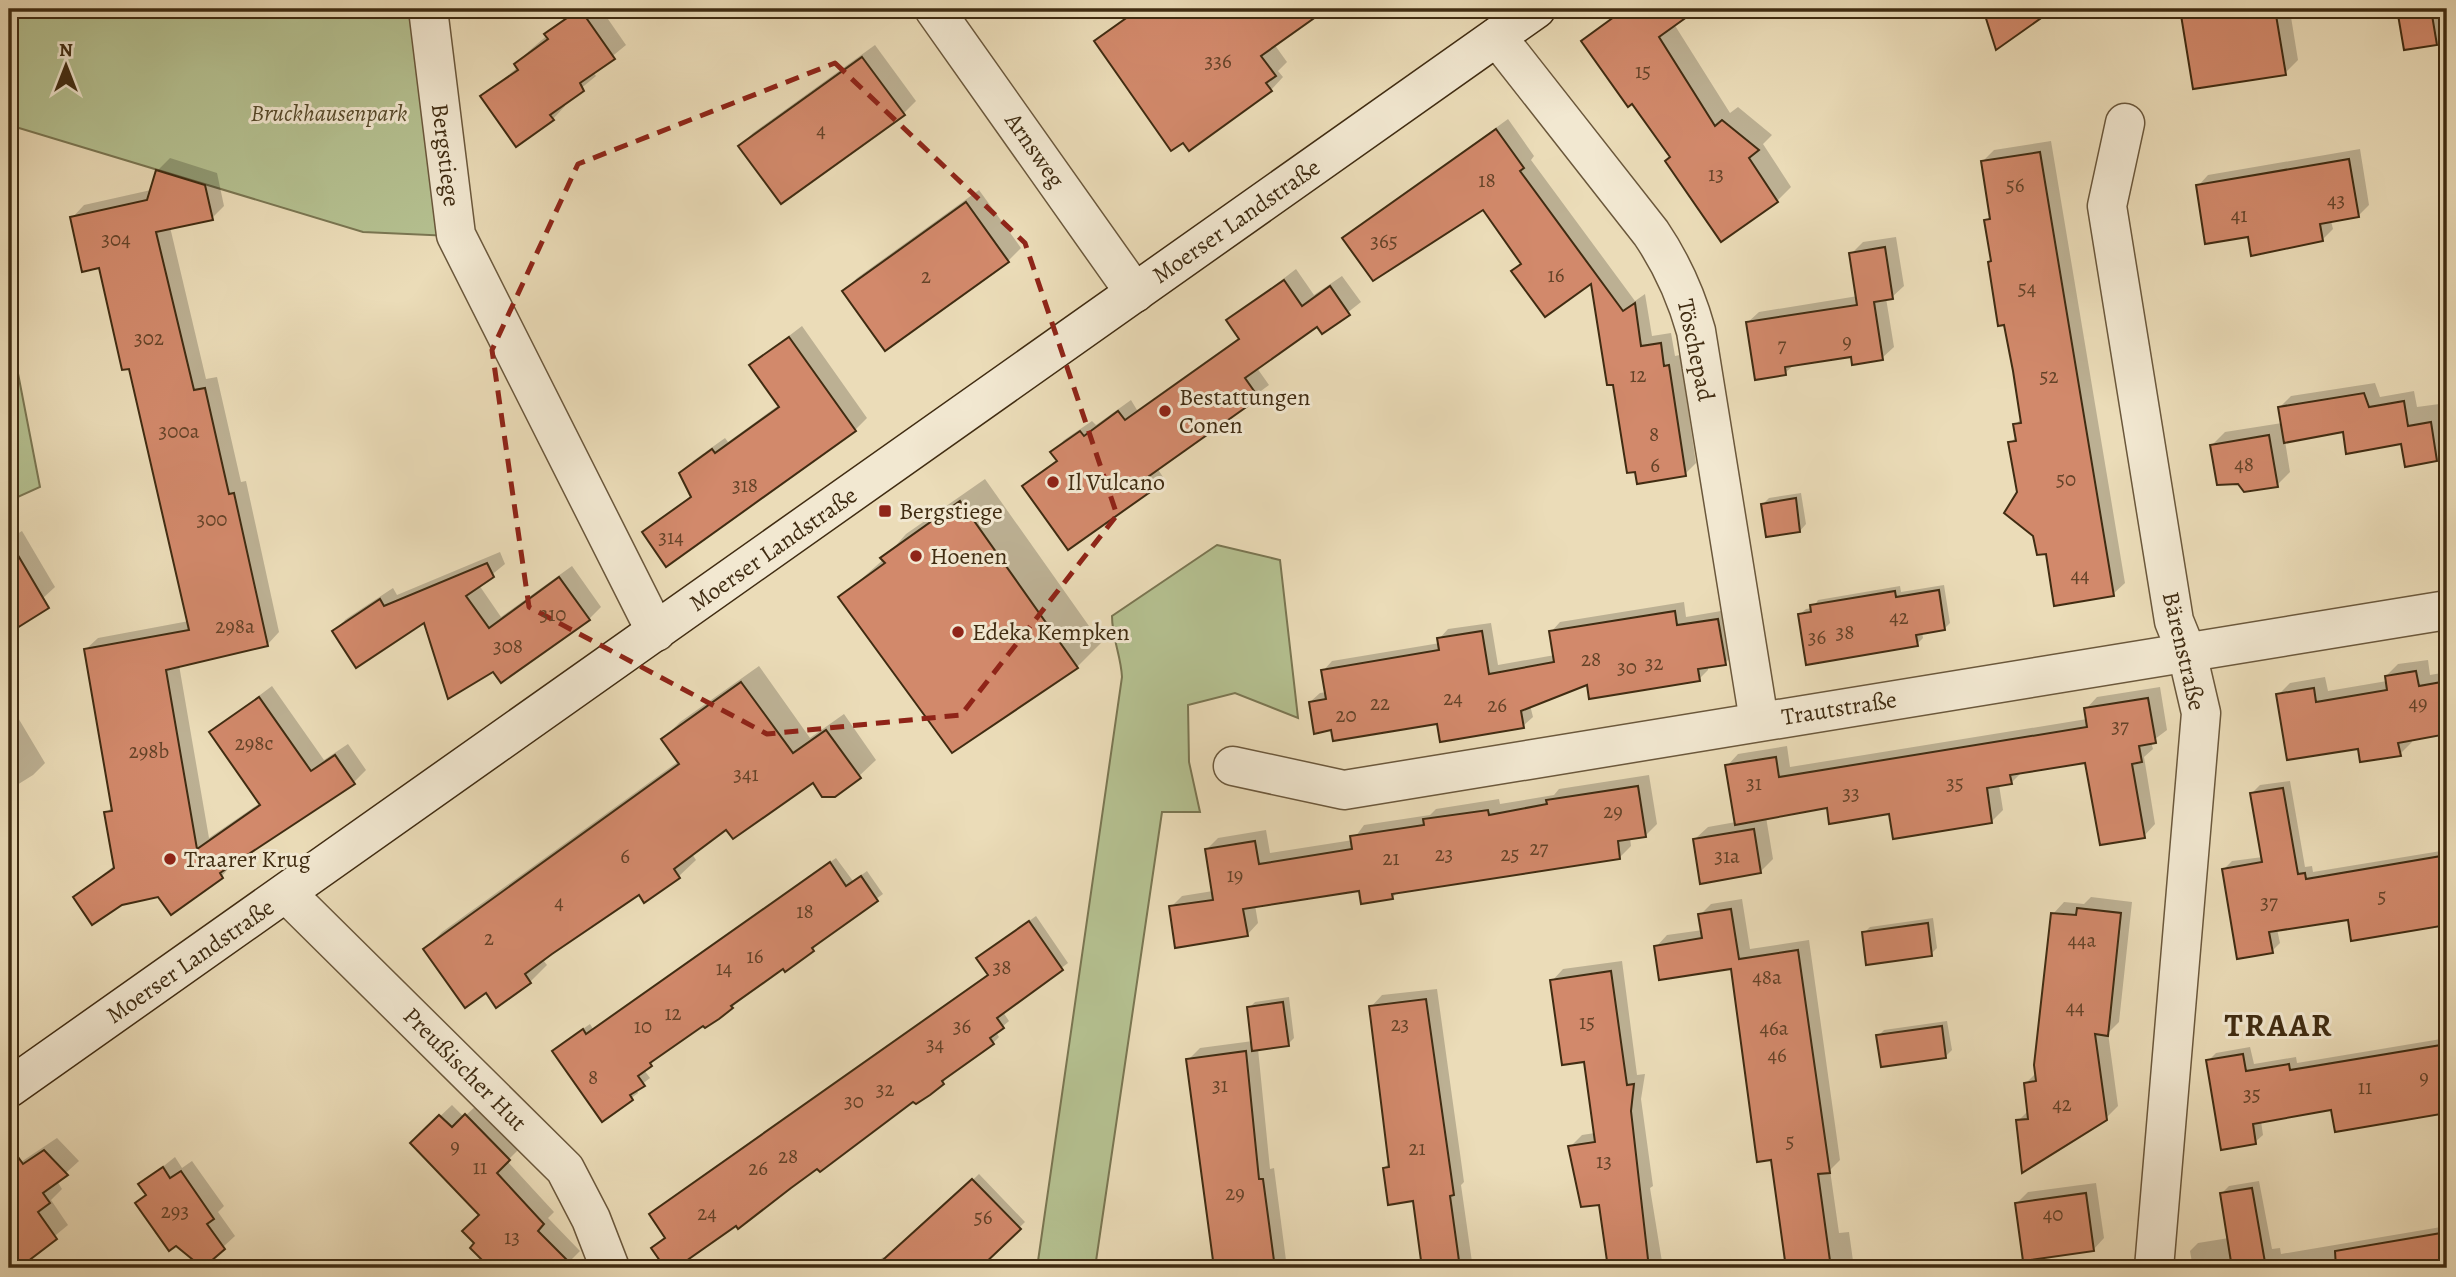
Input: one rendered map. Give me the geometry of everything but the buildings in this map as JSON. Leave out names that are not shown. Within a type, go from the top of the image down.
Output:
[{"type":"street","name":"Bergstiege","points":[[428,9],[456,235],[656,632]]},
{"type":"street","name":"Arnsweg","points":[[934,9],[1135,293]]},
{"type":"street","name":"Moerser Landstraße","points":[[9,1088],[1536,9]]},
{"type":"street","name":"Töschepad","points":[[1497,37],[1651,233],[1672,264],[1687,298],[1696,331],[1759,721]]},
{"type":"street","name":"Bärenstraße","points":[[2125,123],[2106,206],[2174,621],[2187,653],[2201,713],[2154,1268]]},
{"type":"street","name":"Trautstraße","points":[[1233,766],[1343,790],[2447,610]]},
{"type":"street","name":"Preußischer Hut","points":[[286,893],[565,1169],[592,1219],[610,1268]]},
{"type":"highlighted area","points":[[835,63],[1025,243],[1117,515],[961,715],[767,734],[529,607],[492,350],[578,164]]},
{"type":"green space","name":"Bruckhausenpark","points":[[9,9],[420,9],[451,236],[363,232],[9,125]]},
{"type":"green space","points":[[9,327],[40,487],[9,501]]},
{"type":"green space","points":[[1217,545],[1280,560],[1298,718],[1235,693],[1188,705],[1189,762],[1200,812],[1162,812],[1095,1268],[1037,1268],[1122,677],[1112,616]]},
{"type":"place","name":"Bestattungen Conen","points":[[1165,411]]},
{"type":"place","name":"Il Vulcano","points":[[1053,482]]},
{"type":"place","name":"Bergstiege","points":[[885,511]]},
{"type":"place","name":"Hoenen","points":[[916,556]]},
{"type":"place","name":"Edeka Kempken","points":[[958,632]]},
{"type":"place","name":"Traarer Krug","points":[[170,859]]},
{"type":"district","name":"TRAAR","points":[[2279,1025]]}]
